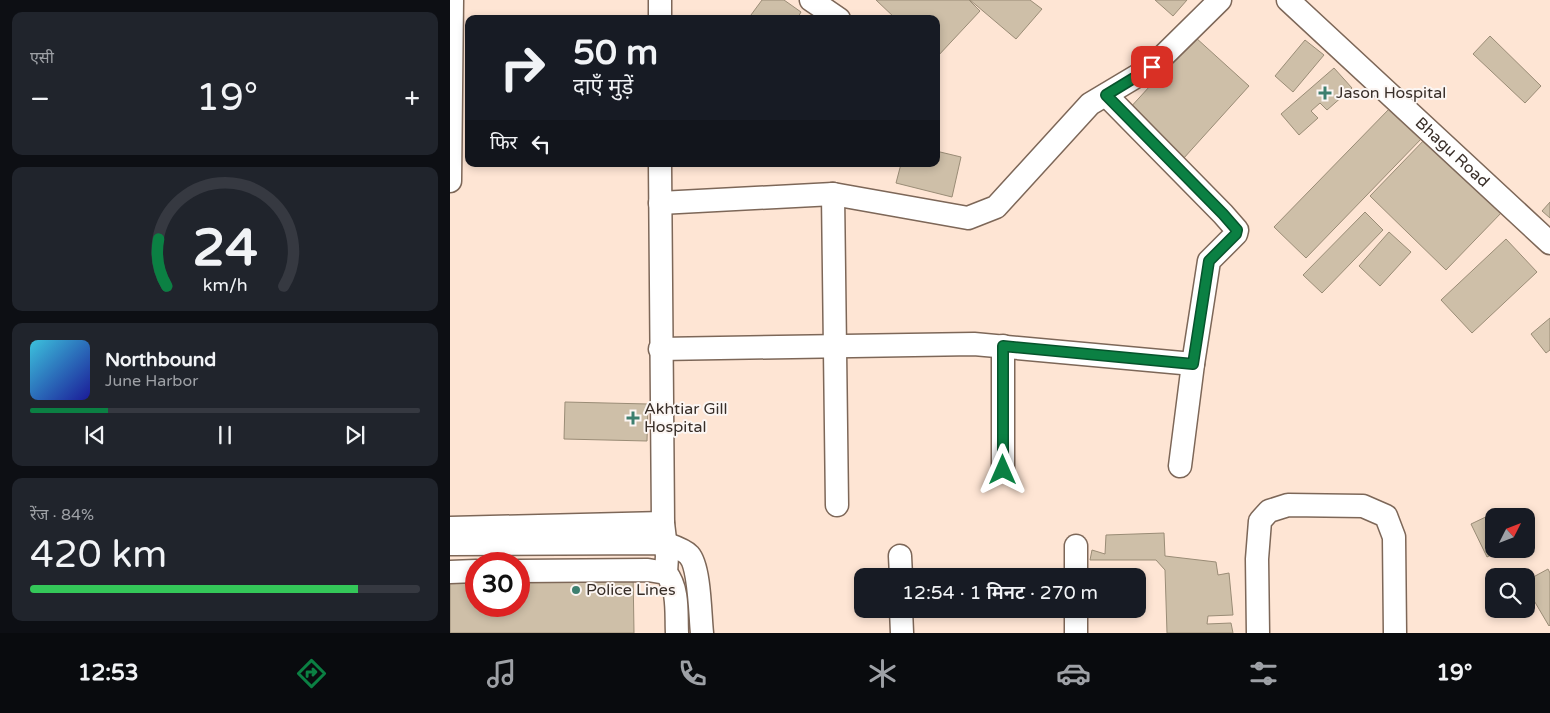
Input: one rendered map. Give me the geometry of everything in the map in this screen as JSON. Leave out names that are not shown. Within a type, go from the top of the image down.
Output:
[{"type":"street","points":[[450,181],[452,0]]},
{"type":"street","points":[[660,0],[660,15]]},
{"type":"street","points":[[811,0],[833,15]]},
{"type":"street","points":[[660,203],[833,194],[968,218],[996,207],[1090,104],[1152,67],[1220,0]]},
{"type":"street","name":"Bhagu Road","points":[[1288,0],[1550,243]]},
{"type":"street","points":[[1106,95],[1237,230],[1236,234],[1209,261],[1180,466]]},
{"type":"street","points":[[660,167],[660,349],[663,533],[666,573]]},
{"type":"street","points":[[833,194],[837,505]]},
{"type":"street","points":[[660,349],[974,344],[1193,364]]},
{"type":"street","points":[[1003,346],[1003,470]]},
{"type":"street","points":[[1258,633],[1257,559],[1260,521],[1269,511],[1288,505],[1363,506],[1386,516],[1394,538],[1395,633]]},
{"type":"street","points":[[450,528],[663,533],[675,547],[689,556],[696,568],[702,633]]},
{"type":"street","points":[[450,544],[663,533]]},
{"type":"street","points":[[1076,546],[1076,568]]},
{"type":"street","points":[[530,571],[648,570],[666,573],[672,580],[677,633]]},
{"type":"street","points":[[450,572],[465,571]]},
{"type":"street","points":[[901,618],[902,633]]},
{"type":"street","points":[[1076,618],[1076,633]]},
{"type":"building","points":[[762,0],[784,0],[801,12],[799,15],[751,15]]},
{"type":"building","points":[[876,0],[969,0],[980,11],[940,54],[940,15],[892,15]]},
{"type":"building","points":[[970,0],[1030,0],[1042,9],[1016,39]]},
{"type":"building","points":[[1155,0],[1187,0],[1173,16]]},
{"type":"building","points":[[1490,36],[1541,86],[1525,103],[1473,54]]},
{"type":"building","points":[[1195,37],[1249,86],[1183,159],[1128,110]]},
{"type":"building","points":[[1305,40],[1324,55],[1293,92],[1275,76]]},
{"type":"building","points":[[1334,68],[1352,88],[1327,110],[1320,103],[1311,111],[1318,118],[1299,135],[1281,114]]},
{"type":"building","points":[[1391,107],[1423,137],[1306,258],[1274,227]]},
{"type":"building","points":[[1427,137],[1503,211],[1446,270],[1370,196]]},
{"type":"building","points":[[940,152],[961,157],[952,197],[896,183],[900,167],[940,167]]},
{"type":"building","points":[[1550,202],[1550,218],[1542,211]]},
{"type":"building","points":[[1365,212],[1383,230],[1322,293],[1303,275]]},
{"type":"building","points":[[1389,232],[1411,252],[1380,286],[1359,266]]},
{"type":"building","points":[[1506,239],[1537,272],[1472,333],[1441,300]]},
{"type":"building","points":[[1550,318],[1550,350],[1546,353],[1531,334]]},
{"type":"building","points":[[565,402],[648,404],[647,441],[564,439]]},
{"type":"building","points":[[1485,517],[1485,553],[1471,524]]},
{"type":"building","points":[[1164,533],[1165,556],[1216,562],[1218,575],[1229,573],[1233,615],[1208,616],[1207,624],[1231,623],[1233,633],[1167,633],[1165,570],[1156,560],[1090,560],[1092,550],[1105,554],[1106,535]]},
{"type":"building","points":[[1548,569],[1550,573],[1549,626],[1535,602],[1535,576]]},
{"type":"building","name":"Police Lines","points":[[633,570],[634,633],[450,633],[450,574],[465,573],[465,617],[530,617],[530,573]]},
{"type":"place","name":"Jason Hospital","points":[[1325,93]]},
{"type":"place","name":"Akhtiar Gill Hospital","points":[[633,418]]},
{"type":"place","name":"Police Lines","points":[[576,590]]},
{"type":"route","points":[[1003,470],[1003,346],[1193,364],[1209,261],[1236,234],[1237,230],[1106,95],[1152,67]]}]
